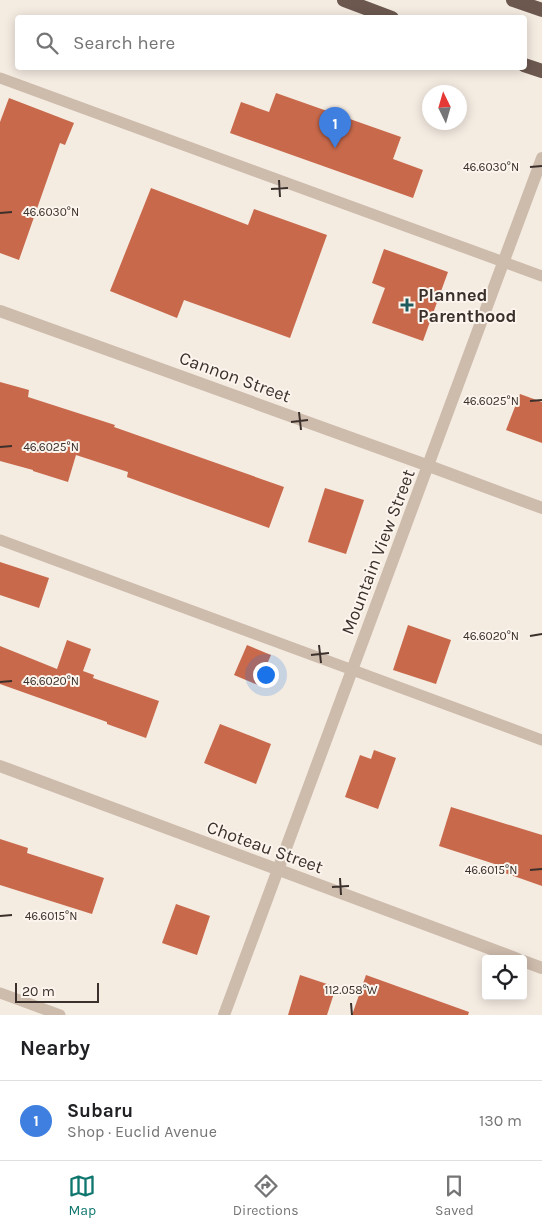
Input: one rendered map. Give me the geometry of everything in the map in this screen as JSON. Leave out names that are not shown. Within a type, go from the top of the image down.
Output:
[{"type":"highway","points":[[344,0],[384,15]]},
{"type":"highway","points":[[514,0],[542,10]]},
{"type":"highway","points":[[527,66],[542,71]]},
{"type":"street","name":"Mountain View Street","points":[[224,1015],[542,158]]},
{"type":"street","name":"Cannon Street","points":[[0,311],[542,508]]},
{"type":"street","name":"Choteau Street","points":[[0,766],[507,955]]},
{"type":"street","points":[[527,962],[542,968]]},
{"type":"lane","points":[[0,78],[542,276]]},
{"type":"lane","points":[[0,540],[542,740]]},
{"type":"lane","points":[[0,993],[60,1015]]},
{"type":"building","points":[[276,93],[401,137],[393,159],[423,170],[413,198],[230,133],[241,102],[269,112]]},
{"type":"building","points":[[9,98],[74,123],[65,145],[60,143],[19,260],[0,253],[0,122]]},
{"type":"building","points":[[151,188],[248,225],[254,209],[327,235],[290,338],[184,300],[177,318],[110,291]]},
{"type":"building","name":"Planned Parenthood","points":[[384,249],[448,272],[423,341],[372,323],[385,288],[372,283]]},
{"type":"building","points":[[0,382],[29,390],[28,397],[115,425],[114,427],[284,487],[269,528],[127,477],[128,472],[76,455],[68,482],[0,461]]},
{"type":"building","points":[[520,394],[542,402],[542,443],[506,430]]},
{"type":"building","points":[[325,488],[364,500],[346,554],[308,542]]},
{"type":"building","points":[[0,562],[49,578],[39,608],[0,595]]},
{"type":"building","points":[[408,625],[451,640],[436,684],[393,670]]},
{"type":"building","points":[[67,640],[91,649],[83,671],[94,675],[93,678],[159,701],[146,738],[0,684],[0,646],[57,669]]},
{"type":"building","points":[[247,645],[271,655],[258,685],[234,675]]},
{"type":"building","points":[[220,724],[271,744],[256,784],[204,763]]},
{"type":"building","points":[[374,750],[396,758],[378,809],[345,797],[360,755],[371,759]]},
{"type":"building","points":[[451,807],[542,835],[542,886],[505,873],[507,868],[439,846]]},
{"type":"building","points":[[0,839],[28,848],[27,853],[104,878],[92,914],[0,885]]},
{"type":"building","points":[[176,904],[210,916],[197,955],[162,943]]},
{"type":"building","points":[[300,975],[336,987],[327,1015],[288,1015]]},
{"type":"building","points":[[366,975],[469,1012],[468,1015],[352,1015]]},
{"type":"place","name":"Subaru","points":[[335,148]]},
{"type":"place","name":"Planned Parenthood","points":[[407,305]]}]
